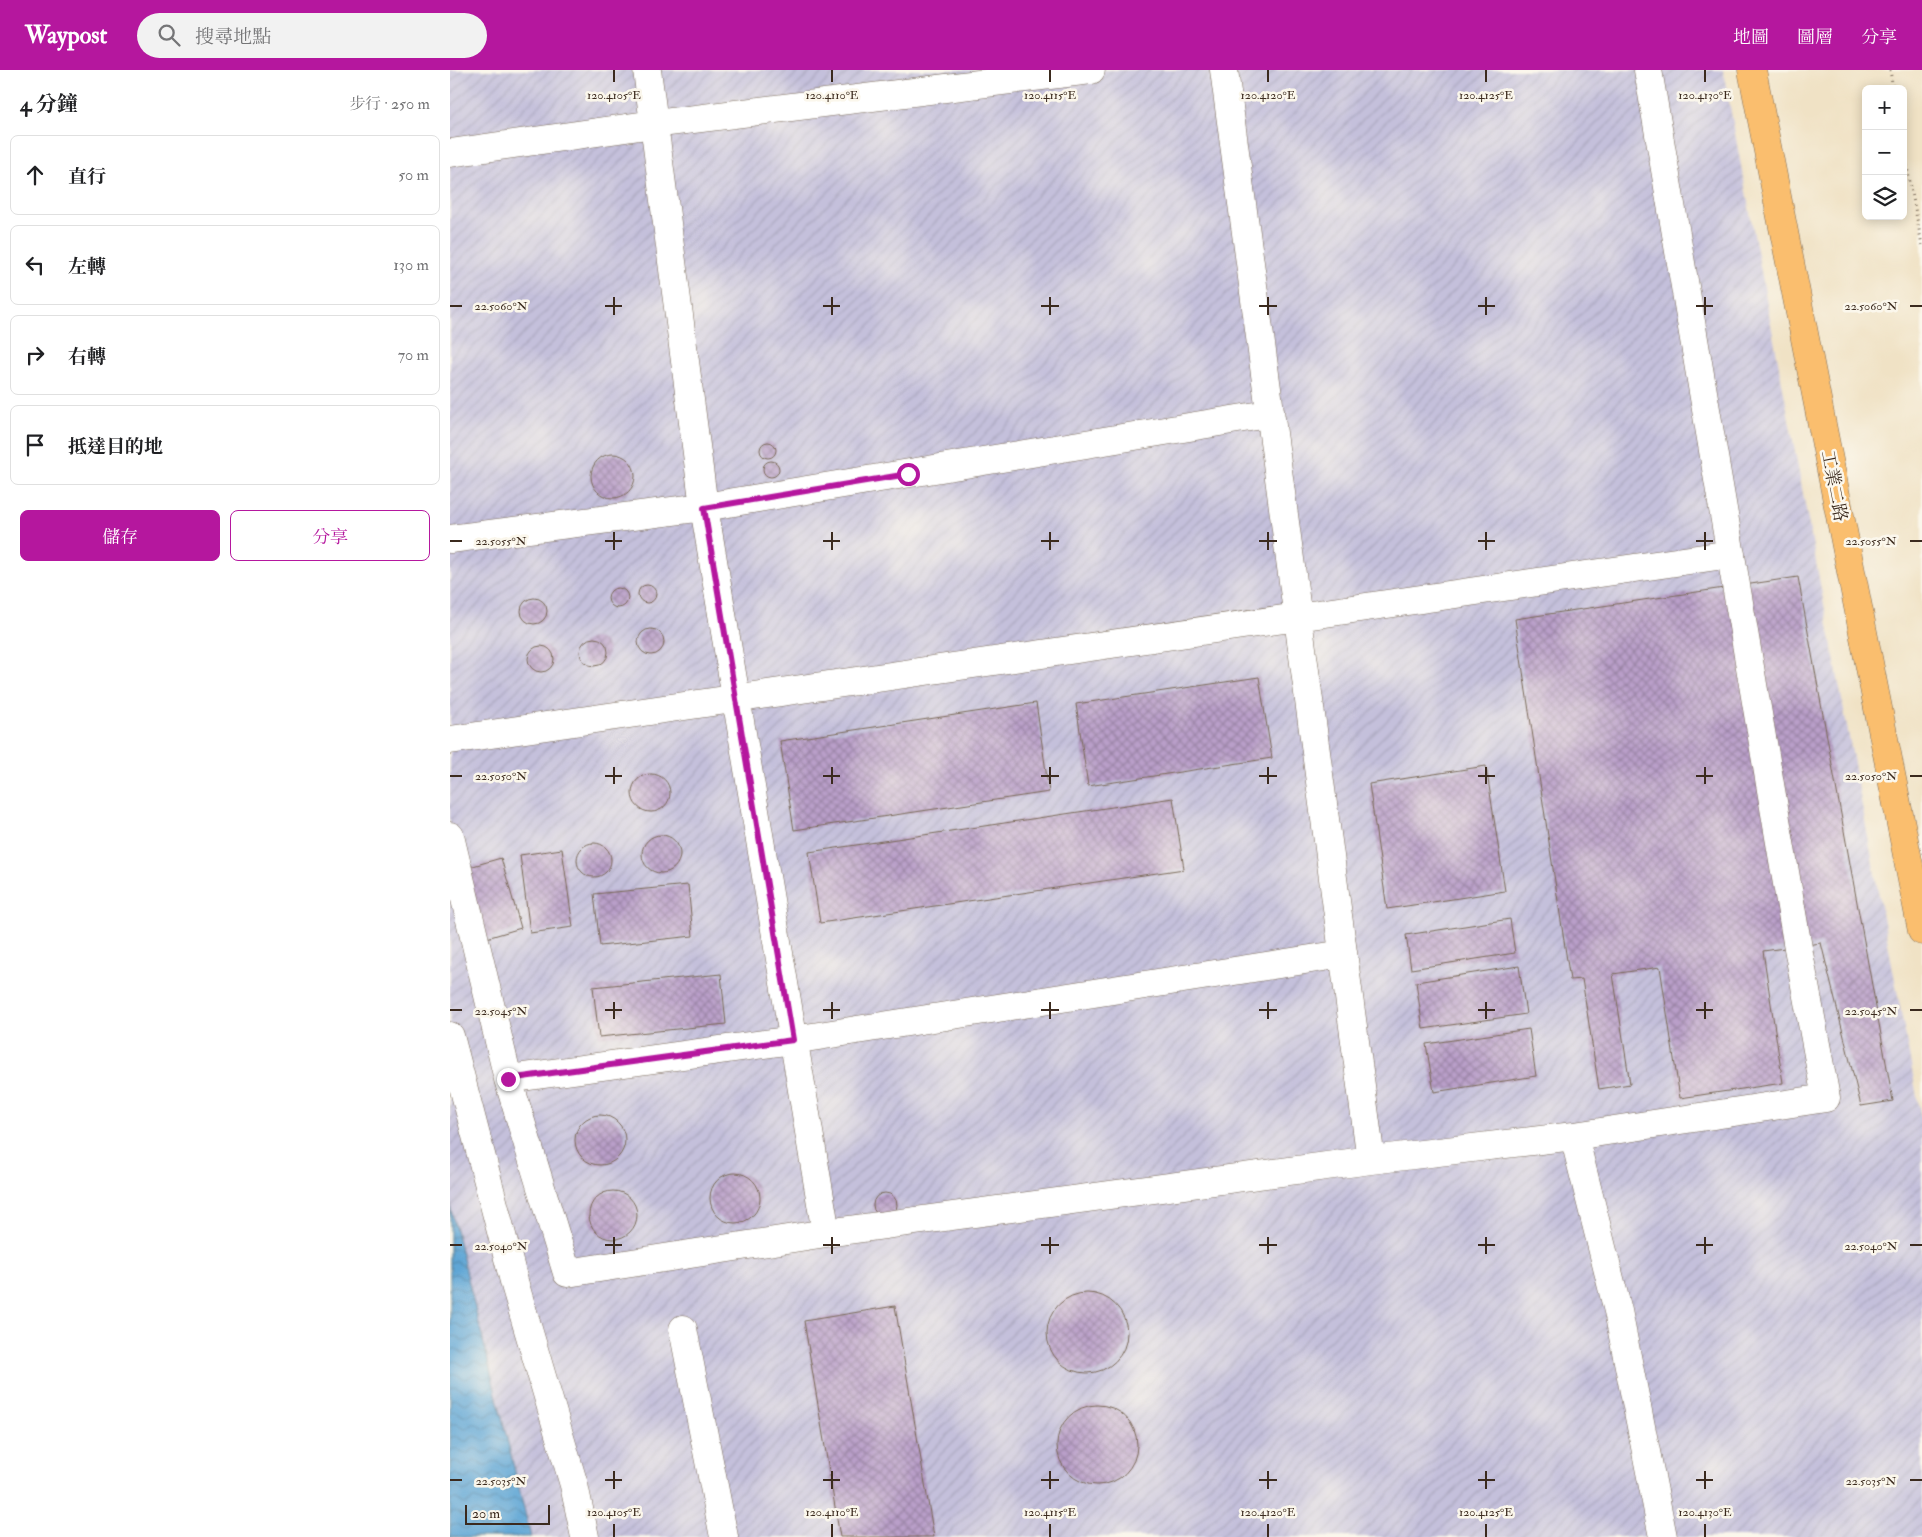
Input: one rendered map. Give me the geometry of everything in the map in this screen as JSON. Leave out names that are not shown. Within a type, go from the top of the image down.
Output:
[{"type":"main road","name":"工業二路","points":[[1752,70],[1922,930]]},
{"type":"street","points":[[647,70],[704,508],[826,1233]]},
{"type":"street","points":[[450,153],[654,124],[1091,70]]},
{"type":"street","points":[[1224,70],[1268,414],[1371,1160]]},
{"type":"street","points":[[450,836],[508,1079],[567,1274],[826,1233],[1371,1160],[1574,1136],[1826,1098],[1798,948],[1648,70]]},
{"type":"street","points":[[450,539],[704,508],[1268,414]]},
{"type":"street","points":[[450,740],[1731,554]]},
{"type":"street","points":[[508,1079],[793,1040],[1343,954]]},
{"type":"street","points":[[450,1036],[515,1285],[574,1485],[585,1537]]},
{"type":"street","points":[[1574,1136],[1618,1311],[1663,1537]]},
{"type":"street","points":[[682,1329],[724,1537]]},
{"type":"path","points":[[1890,70],[1892,85]]},
{"type":"path","points":[[1907,167],[1922,245]]},
{"type":"shaded area","points":[[450,70],[1723,70],[1922,1123],[1922,1537],[450,1537]]},
{"type":"water","points":[[450,1205],[531,1537],[450,1537]]},
{"type":"building","points":[[768,442],[774,444],[776,450],[774,456],[768,458],[762,456],[760,450],[762,444]]},
{"type":"building","points":[[613,454],[625,458],[631,464],[635,476],[631,488],[625,494],[613,498],[601,494],[595,488],[591,476],[595,464],[601,458]]},
{"type":"building","points":[[768,461],[774,461],[779,466],[777,475],[768,477],[763,472],[763,466]]},
{"type":"building","points":[[1798,577],[1893,1101],[1861,1106],[1821,943],[1763,951],[1783,1083],[1680,1098],[1660,967],[1613,974],[1630,1084],[1599,1089],[1582,979],[1570,980],[1515,619]]},
{"type":"building","points":[[647,585],[653,588],[656,594],[653,600],[647,603],[641,600],[638,594],[641,588]]},
{"type":"building","points":[[618,588],[625,591],[628,598],[625,605],[618,608],[611,605],[608,598],[611,591]]},
{"type":"building","points":[[534,598],[544,601],[547,611],[544,621],[534,624],[524,621],[521,611],[524,601]]},
{"type":"building","points":[[651,629],[660,633],[664,642],[660,651],[651,655],[642,651],[638,642],[642,633]]},
{"type":"building","points":[[594,638],[604,642],[608,652],[604,662],[594,666],[584,662],[580,652],[584,642]]},
{"type":"building","points":[[541,646],[550,650],[554,659],[550,668],[541,672],[532,668],[528,659],[532,650]]},
{"type":"building","points":[[1259,677],[1272,758],[1088,786],[1076,704]]},
{"type":"building","points":[[1036,703],[1049,792],[794,830],[780,741]]},
{"type":"building","points":[[1486,766],[1505,891],[1387,909],[1369,784]]},
{"type":"building","points":[[651,774],[665,779],[670,793],[665,807],[651,812],[637,807],[632,793],[637,779]]},
{"type":"building","points":[[1173,798],[1184,869],[820,923],[809,852]]},
{"type":"building","points":[[661,835],[674,841],[680,854],[674,867],[661,873],[648,867],[642,854],[648,841]]},
{"type":"building","points":[[594,843],[601,844],[606,848],[610,853],[610,867],[606,872],[601,876],[594,877],[587,876],[582,872],[578,867],[577,860],[578,853],[582,848],[587,844]]},
{"type":"building","points":[[562,849],[573,927],[530,933],[520,855]]},
{"type":"building","points":[[501,858],[521,928],[480,940],[459,870]]},
{"type":"building","points":[[688,885],[693,936],[600,946],[594,894]]},
{"type":"building","points":[[1510,919],[1515,953],[1411,969],[1406,935]]},
{"type":"building","points":[[1519,966],[1526,1014],[1423,1029],[1416,982]]},
{"type":"building","points":[[721,974],[726,1024],[599,1037],[593,987]]},
{"type":"building","points":[[1529,1029],[1536,1076],[1434,1092],[1426,1044]]},
{"type":"building","points":[[595,1115],[605,1115],[618,1122],[625,1135],[625,1145],[618,1158],[605,1165],[595,1165],[586,1161],[579,1154],[575,1145],[575,1135],[579,1126],[586,1119]]},
{"type":"building","points":[[730,1173],[740,1173],[753,1180],[760,1193],[760,1203],[753,1216],[740,1223],[730,1223],[721,1219],[714,1212],[710,1203],[710,1193],[714,1184],[721,1177]]},
{"type":"building","points":[[613,1191],[622,1193],[630,1198],[635,1206],[637,1215],[635,1224],[630,1232],[622,1237],[613,1239],[604,1237],[596,1232],[591,1224],[589,1215],[591,1206],[596,1198],[604,1193]]},
{"type":"building","points":[[885,1193],[893,1197],[897,1205],[893,1213],[885,1217],[877,1213],[873,1205],[877,1197]]},
{"type":"building","points":[[1087,1293],[1102,1296],[1115,1305],[1124,1318],[1127,1333],[1124,1348],[1115,1361],[1102,1370],[1087,1373],[1072,1370],[1059,1361],[1050,1348],[1047,1333],[1050,1318],[1059,1305],[1072,1296]]},
{"type":"building","points":[[895,1306],[934,1537],[840,1537],[804,1321]]},
{"type":"building","points":[[1097,1405],[1112,1408],[1125,1417],[1134,1430],[1137,1445],[1134,1460],[1125,1473],[1112,1482],[1097,1485],[1082,1482],[1069,1473],[1060,1460],[1057,1445],[1060,1430],[1069,1417],[1082,1408]]},
{"type":"route","points":[[508,1079],[793,1040],[704,508],[908,474]]}]
